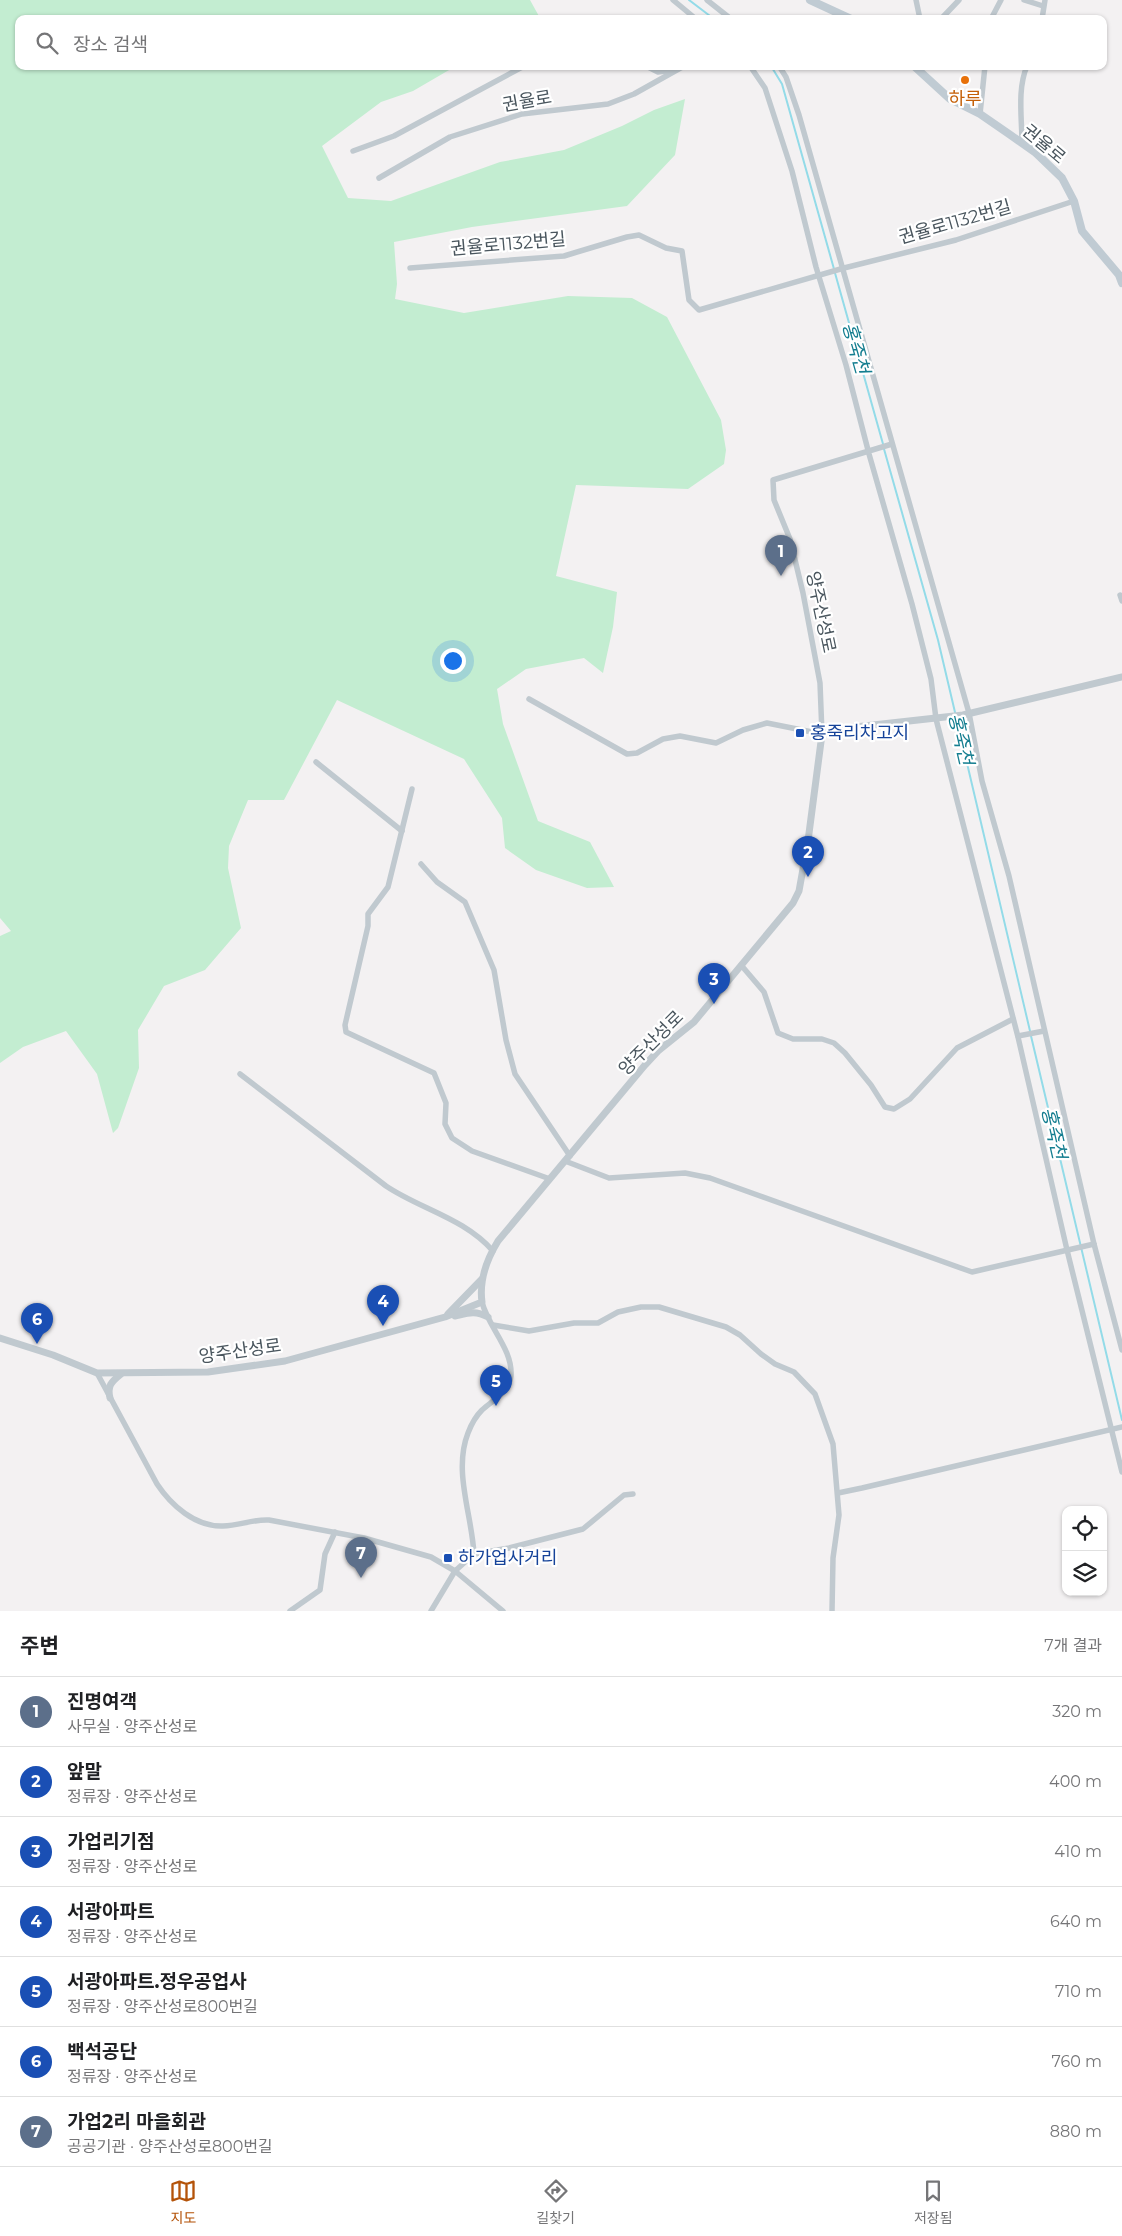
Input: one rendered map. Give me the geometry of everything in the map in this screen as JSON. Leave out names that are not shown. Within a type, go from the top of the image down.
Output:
[{"type":"main road","points":[[810,0],[843,15]]},
{"type":"main road","name":"권율로","points":[[918,70],[950,99],[980,114],[1036,153],[1062,178],[1074,201],[1082,232],[1120,275],[1122,283]]},
{"type":"street","points":[[673,0],[691,15]]},
{"type":"street","points":[[707,0],[726,15]]},
{"type":"street","points":[[916,0],[919,15]]},
{"type":"street","points":[[945,15],[959,0]]},
{"type":"street","points":[[993,15],[1001,0]]},
{"type":"street","points":[[1024,0],[1044,3]]},
{"type":"street","points":[[353,151],[394,136],[517,70]]},
{"type":"street","points":[[654,70],[658,72],[670,70]]},
{"type":"street","name":"권율로","points":[[379,178],[450,137],[522,114],[608,104],[634,94],[677,70]]},
{"type":"street","points":[[753,70],[765,88],[792,171],[931,679],[936,719],[1018,1036],[1067,1250],[1122,1472]]},
{"type":"street","points":[[782,70],[786,77],[799,115],[844,268],[966,714],[982,781],[1009,876],[1094,1244],[1122,1350]]},
{"type":"street","points":[[980,114],[985,70]]},
{"type":"street","points":[[1022,143],[1022,108],[1025,70]]},
{"type":"street","name":"권율로1132번길","points":[[410,268],[564,256],[626,237],[639,236],[666,248],[682,251],[689,300],[699,310],[844,268],[956,240],[1074,201]]},
{"type":"street","points":[[868,452],[892,444]]},
{"type":"street","name":"양주산성로","points":[[474,1554],[465,1492],[463,1466],[465,1443],[476,1418],[503,1392],[511,1377],[508,1358],[482,1302],[483,1278],[493,1251],[550,1179],[645,1065],[658,1051],[694,1022],[793,903],[798,891],[808,841],[822,734],[820,683],[803,593],[790,540],[774,500],[773,480],[868,452]]},
{"type":"street","points":[[529,699],[627,754],[637,753],[663,739],[680,736],[716,743],[743,730],[767,723],[822,734],[837,729],[936,719],[966,714],[1122,677]]},
{"type":"street","points":[[316,762],[402,831]]},
{"type":"street","points":[[412,790],[388,888],[368,914],[368,926],[345,1025],[346,1032],[434,1073],[446,1103],[445,1124],[452,1138],[472,1151],[550,1179]]},
{"type":"street","points":[[421,864],[437,882],[465,902],[494,970],[506,1040],[515,1074],[568,1159],[609,1178],[685,1173],[710,1178],[972,1272],[1094,1244]]},
{"type":"street","points":[[741,965],[764,992],[778,1033],[793,1039],[822,1039],[834,1043],[866,1078],[885,1107],[894,1109],[910,1099],[957,1048],[1013,1019]]},
{"type":"street","points":[[1018,1036],[1044,1030]]},
{"type":"street","points":[[240,1074],[406,1200],[450,1219],[483,1240],[493,1251]]},
{"type":"street","points":[[444,1317],[483,1278]]},
{"type":"street","name":"양주산성로","points":[[0,1338],[60,1358],[97,1373],[208,1372],[277,1362],[444,1317],[482,1302]]},
{"type":"street","points":[[493,1326],[528,1331],[574,1323],[598,1324],[618,1312],[659,1307],[726,1327],[740,1335],[761,1354],[794,1372],[815,1394],[832,1444],[839,1515],[833,1558],[832,1611]]},
{"type":"street","points":[[444,1317],[471,1312],[480,1312],[488,1317]]},
{"type":"street","points":[[97,1373],[166,1498],[181,1511],[215,1526],[230,1526],[261,1520],[336,1532],[420,1553],[442,1562],[455,1571],[503,1611]]},
{"type":"street","points":[[110,1398],[108,1389],[110,1384],[121,1374]]},
{"type":"street","points":[[838,1492],[1122,1427]]},
{"type":"street","points":[[431,1611],[455,1571],[474,1554],[509,1548],[583,1529],[624,1495],[633,1494]]},
{"type":"street","points":[[290,1611],[320,1590],[325,1554],[336,1532]]},
{"type":"green space","points":[[0,0],[530,0],[538,15],[15,15],[15,70],[449,70],[413,91],[381,102],[322,146],[348,198],[391,201],[500,162],[564,150],[622,126],[654,110],[685,99],[675,155],[627,206],[472,227],[394,242],[397,284],[395,299],[464,313],[568,296],[632,298],[667,317],[721,420],[726,450],[724,464],[688,489],[576,485],[556,576],[617,592],[613,627],[603,673],[584,658],[526,669],[497,689],[503,724],[538,821],[590,842],[614,887],[587,888],[536,870],[505,848],[502,818],[464,759],[337,700],[284,800],[248,800],[229,846],[228,868],[241,928],[205,970],[164,986],[138,1030],[139,1068],[118,1128],[113,1133],[97,1074],[66,1031],[23,1047],[0,1063],[0,936],[11,931],[0,918]]},
{"type":"waterway","name":"홍죽천","points":[[689,0],[709,15]]},
{"type":"waterway","name":"홍죽천","points":[[773,70],[782,84],[834,269]]},
{"type":"waterway","name":"홍죽천","points":[[835,273],[883,444]]},
{"type":"waterway","name":"홍죽천","points":[[884,449],[938,640],[1030,1031]]},
{"type":"waterway","name":"홍죽천","points":[[1031,1036],[1122,1420]]},
{"type":"place","name":"하루","points":[[965,80]]},
{"type":"place","name":"진명여객","points":[[781,576]]},
{"type":"place","name":"홍죽리차고지","points":[[800,733]]},
{"type":"place","name":"앞말","points":[[808,877]]},
{"type":"place","name":"가업리기점","points":[[714,1004]]},
{"type":"place","name":"서광아파트","points":[[383,1326]]},
{"type":"place","name":"백석공단","points":[[37,1344]]},
{"type":"place","name":"서광아파트.정우공업사","points":[[496,1406]]},
{"type":"place","name":"하가업사거리","points":[[448,1558]]},
{"type":"place","name":"가업2리 마을회관","points":[[361,1578]]}]
